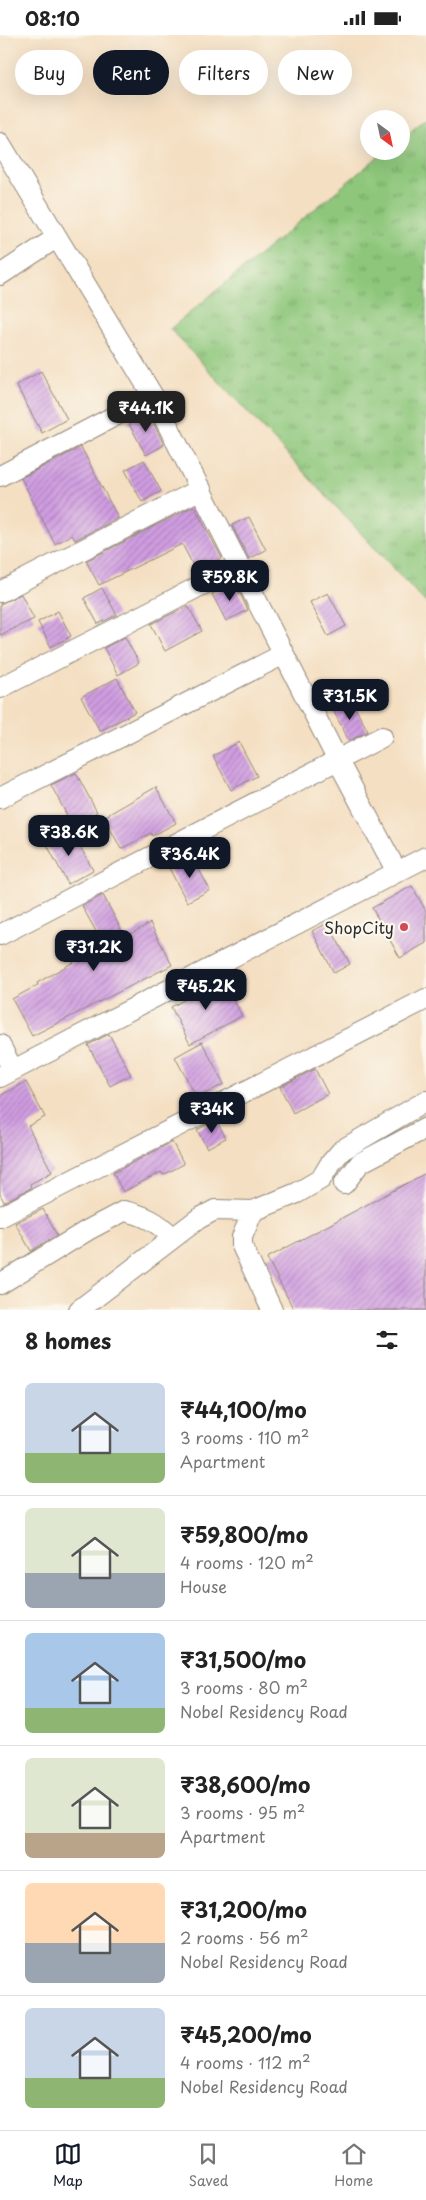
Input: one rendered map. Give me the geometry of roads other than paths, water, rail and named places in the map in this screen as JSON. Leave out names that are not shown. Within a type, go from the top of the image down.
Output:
[{"type":"street","points":[[0,143],[56,238],[154,396],[337,759],[397,871]]},
{"type":"street","points":[[0,275],[56,238]]},
{"type":"street","points":[[0,476],[154,396]]},
{"type":"street","points":[[0,592],[201,489]]},
{"type":"street","points":[[0,688],[239,566]]},
{"type":"street","points":[[0,798],[284,655]]},
{"type":"street","points":[[0,935],[382,737]]},
{"type":"street","points":[[0,1045],[7,1074],[426,857]]},
{"type":"street","points":[[0,1217],[426,999]]},
{"type":"street","points":[[79,1310],[198,1219],[215,1210],[253,1211],[297,1193],[321,1179],[330,1164],[342,1150],[426,1101]]},
{"type":"street","points":[[344,1184],[360,1163],[426,1128]]},
{"type":"street","points":[[0,1284],[88,1229],[124,1211],[139,1214],[161,1225],[172,1237]]},
{"type":"street","points":[[253,1211],[242,1237],[242,1246],[272,1310]]},
{"type":"place","name":"ShopCity","points":[[404,927]]}]
